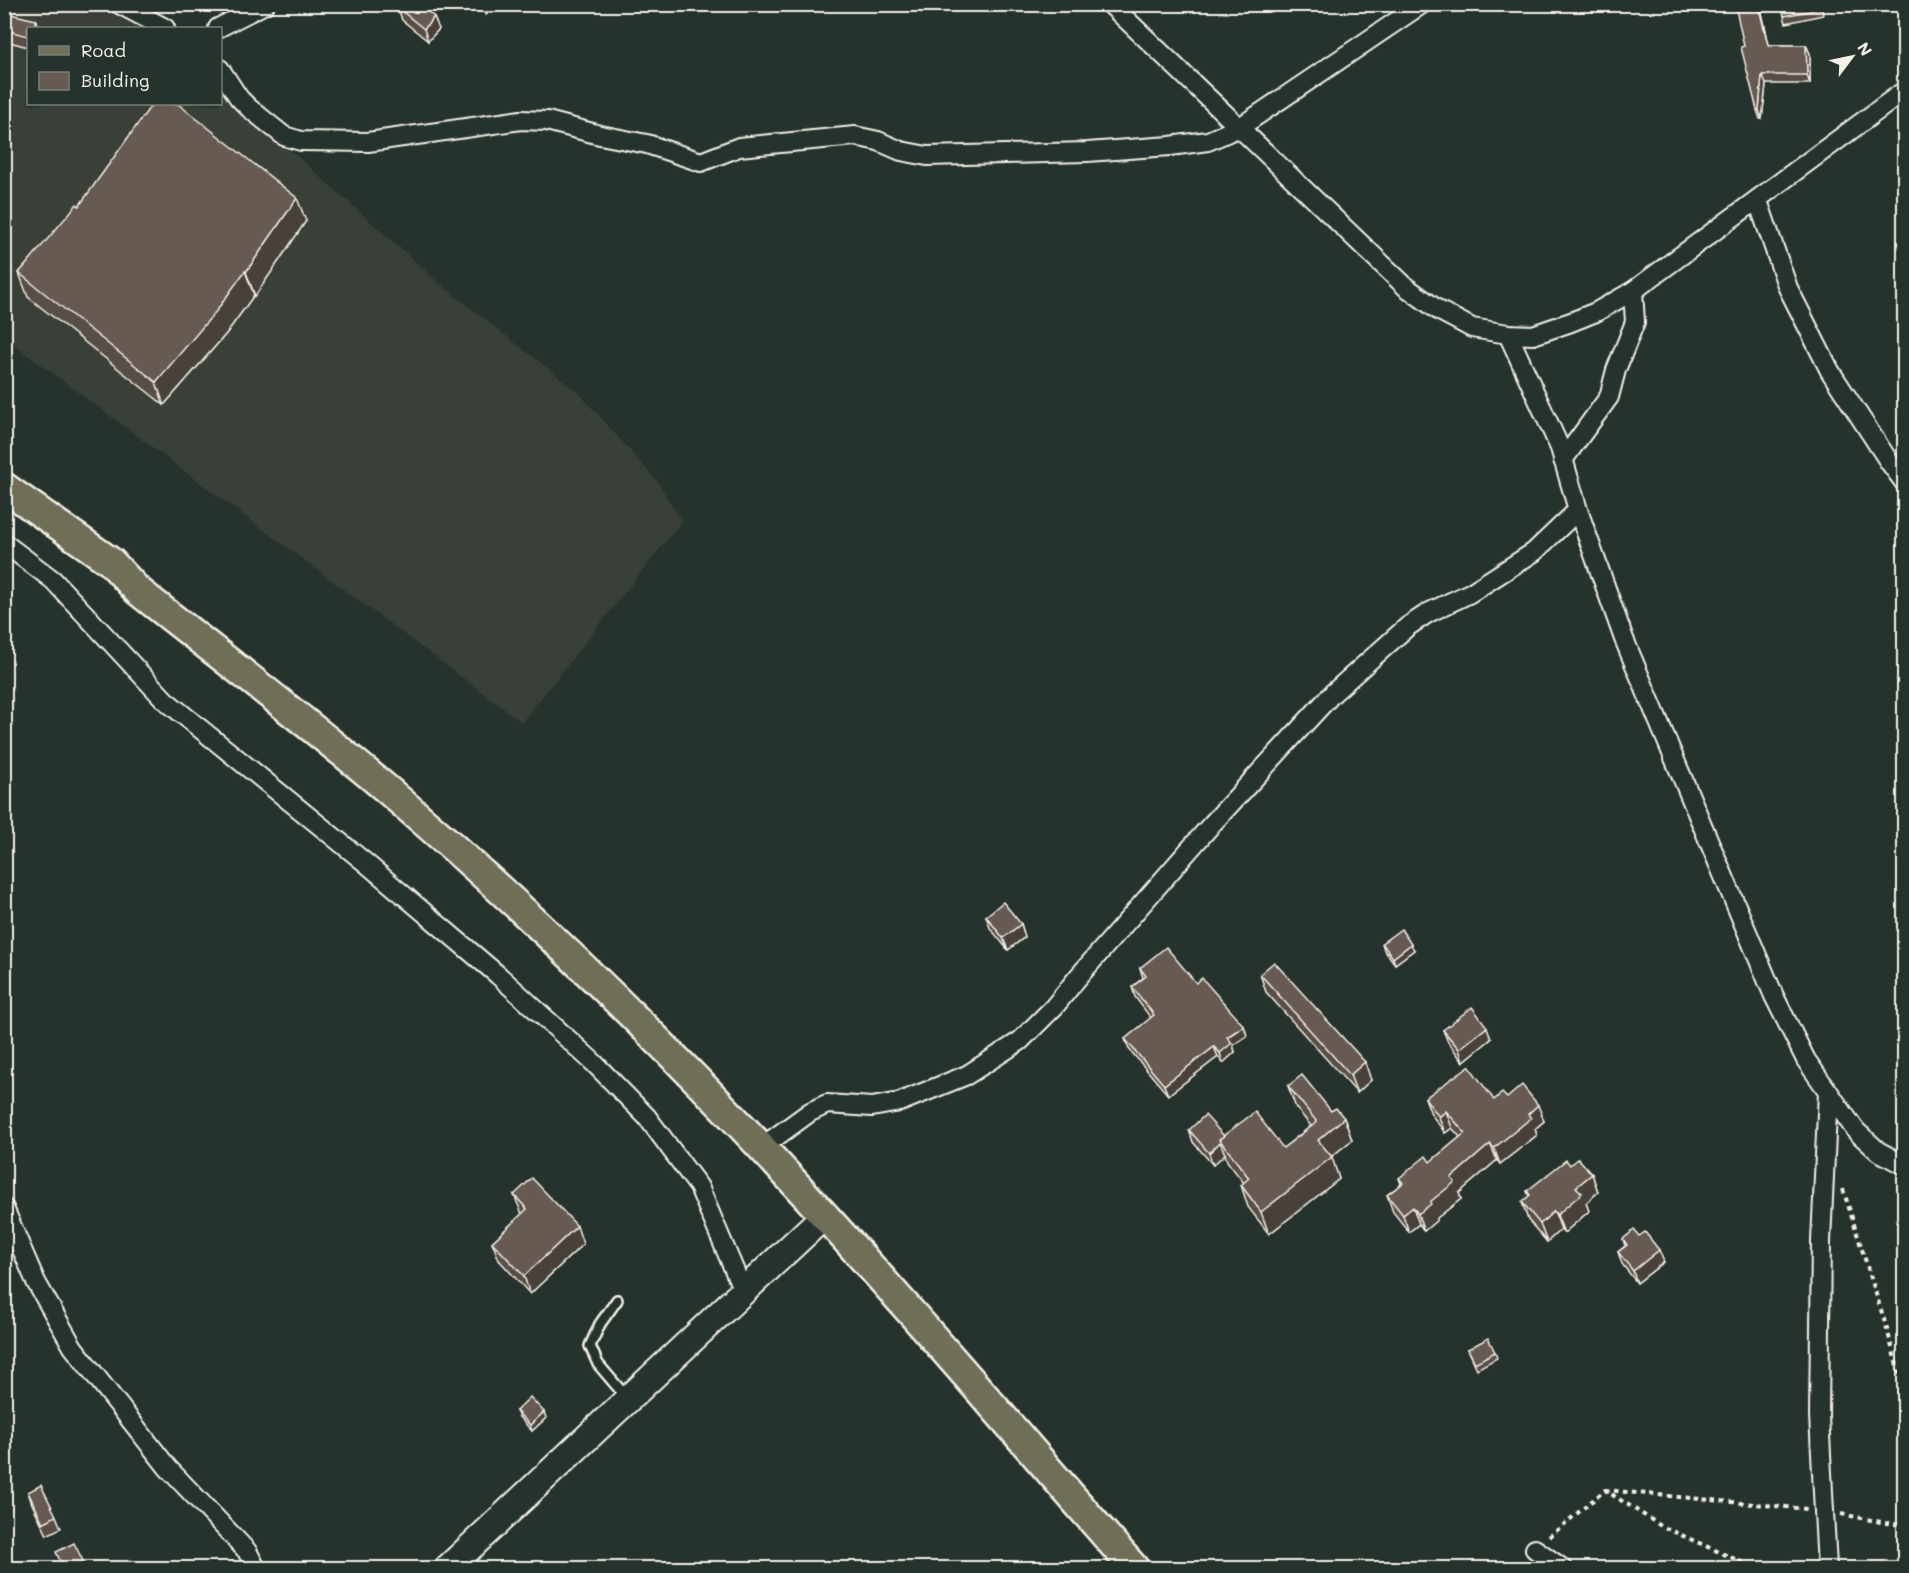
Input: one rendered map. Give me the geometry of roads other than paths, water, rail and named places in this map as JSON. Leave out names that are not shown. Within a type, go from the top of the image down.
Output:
[{"type":"main road","points":[[4,487],[111,562],[137,590],[387,790],[465,858],[667,1050],[825,1215],[1134,1569]]},
{"type":"main road","points":[[4,506],[113,581],[137,590]]},
{"type":"street","points":[[119,4],[163,27]]},
{"type":"street","points":[[220,27],[265,4]]},
{"type":"street","points":[[1110,4],[1406,287],[1438,310],[1472,328],[1508,334],[1533,335],[1572,322],[1596,312],[1633,291],[1905,91]]},
{"type":"street","points":[[222,72],[239,98],[249,108],[284,136],[301,141],[368,142],[521,120],[547,121],[600,135],[648,144],[700,162],[739,147],[855,136],[873,139],[901,152],[927,156],[1087,152],[1208,141],[1240,127],[1422,4]]},
{"type":"street","points":[[1758,201],[1788,288],[1830,371],[1905,482]]},
{"type":"street","points":[[1563,460],[1609,396],[1616,370],[1635,322],[1633,291]]},
{"type":"street","points":[[1508,334],[1560,448],[1578,510],[1624,639],[1774,996],[1806,1060],[1856,1131],[1878,1151],[1905,1165]]},
{"type":"street","points":[[762,1147],[810,1112],[827,1104],[872,1107],[900,1102],[967,1075],[1020,1041],[1054,1007],[1211,825],[1333,693],[1407,627],[1470,593],[1533,552],[1578,510]]},
{"type":"street","points":[[4,543],[53,580],[165,700],[367,864],[498,975],[585,1055],[647,1117],[699,1187],[744,1293]]},
{"type":"street","points":[[1827,1569],[1819,1393],[1821,1241],[1828,1091]]},
{"type":"street","points":[[4,1208],[36,1282],[74,1347],[168,1468],[247,1551],[256,1569]]},
{"type":"street","points":[[448,1569],[825,1215]]},
{"type":"street","points":[[1535,1549],[1562,1569]]},
{"type":"lane","points":[[617,1300],[600,1324],[590,1346],[598,1364],[628,1400]]}]
